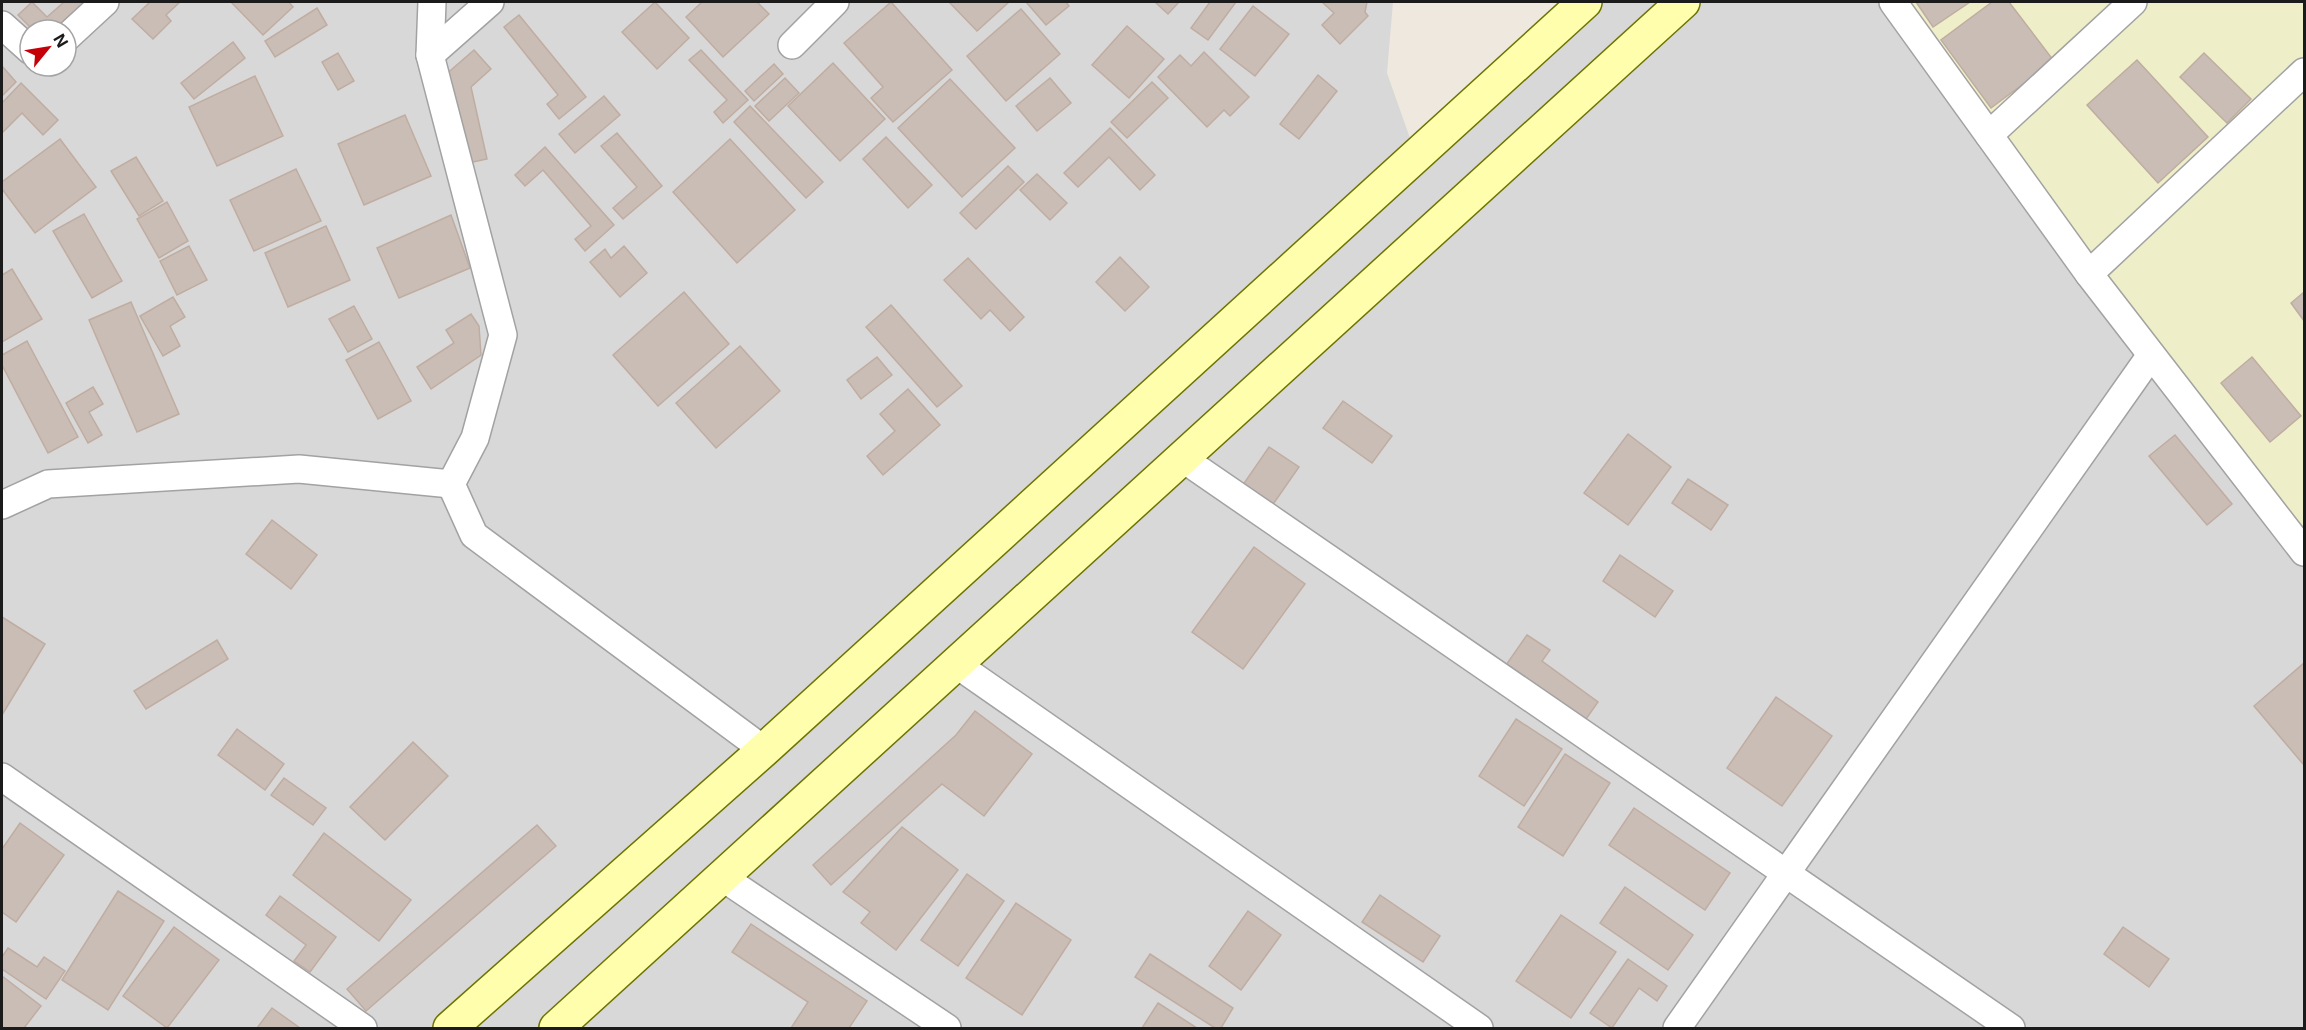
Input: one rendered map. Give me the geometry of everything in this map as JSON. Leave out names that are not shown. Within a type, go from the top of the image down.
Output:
[{"type":"street","points":[[78,27],[105,2]]},
{"type":"street","points":[[432,2],[430,55],[503,335],[475,438],[451,484]]},
{"type":"street","points":[[430,55],[490,2]]},
{"type":"street","points":[[792,45],[836,2]]},
{"type":"street","points":[[450,1029],[764,750],[1585,2]]},
{"type":"street","points":[[556,1029],[1683,2]]},
{"type":"street","points":[[1893,2],[2089,274],[2151,355],[2300,538]]},
{"type":"street","points":[[1989,135],[2133,2]]},
{"type":"street","points":[[2,25],[18,39]]},
{"type":"street","points":[[2089,274],[2304,72]]},
{"type":"street","points":[[1677,1029],[2151,355]]},
{"type":"street","points":[[1182,458],[2011,1029]]},
{"type":"street","points":[[2,504],[48,484],[299,469],[451,484]]},
{"type":"street","points":[[451,484],[474,535],[764,750]]},
{"type":"street","points":[[956,664],[1479,1029]]},
{"type":"street","points":[[2,777],[363,1029]]},
{"type":"street","points":[[722,877],[947,1029]]},
{"type":"shaded area","points":[[2,2],[1393,2],[1387,73],[1416,155],[1585,2],[1893,2],[2293,536],[2304,525],[2304,1028],[2,1028]]},
{"type":"green space","points":[[1893,2],[2304,2],[2304,525],[2293,536]]},
{"type":"building","points":[[32,2],[47,17],[64,2],[89,2],[72,18],[21,18],[18,15]]},
{"type":"building","points":[[150,2],[180,2],[166,15],[171,21],[153,39],[132,19]]},
{"type":"building","points":[[231,2],[289,2],[293,7],[263,35]]},
{"type":"building","points":[[655,2],[689,38],[657,69],[622,32]]},
{"type":"building","points":[[702,2],[757,2],[769,14],[723,57],[686,17]]},
{"type":"building","points":[[891,2],[952,70],[893,122],[871,98],[883,87],[844,43]]},
{"type":"building","points":[[949,2],[1009,2],[977,31]]},
{"type":"building","points":[[1026,2],[1066,2],[1069,6],[1046,25]]},
{"type":"building","points":[[1155,2],[1179,2],[1168,14]]},
{"type":"building","points":[[1210,2],[1236,2],[1208,40],[1191,28]]},
{"type":"building","points":[[1322,2],[1367,2],[1365,12],[1368,16],[1340,44],[1322,25],[1334,13]]},
{"type":"building","points":[[1916,2],[1970,2],[1933,27]]},
{"type":"building","points":[[1992,2],[2009,2],[2054,61],[1991,108],[1941,40]]},
{"type":"building","points":[[1253,6],[1289,34],[1255,76],[1220,49]]},
{"type":"building","points":[[317,8],[327,25],[275,57],[265,41]]},
{"type":"building","points":[[1021,9],[1060,54],[1006,101],[967,56]]},
{"type":"building","points":[[519,15],[586,97],[559,119],[547,104],[558,95],[504,27]]},
{"type":"building","points":[[1127,26],[1164,59],[1129,98],[1092,65]]},
{"type":"building","points":[[233,42],[245,58],[194,99],[181,83]]},
{"type":"building","points":[[474,50],[491,69],[471,87],[487,159],[468,163],[443,77]]},
{"type":"building","points":[[701,50],[748,100],[723,123],[714,112],[727,100],[689,60]]},
{"type":"building","points":[[1204,52],[1249,97],[1230,116],[1224,110],[1207,127],[1158,77],[1180,55],[1191,66]]},
{"type":"building","points":[[338,53],[354,81],[338,90],[322,62]]},
{"type":"building","points":[[2204,53],[2251,99],[2227,123],[2180,77]]},
{"type":"building","points":[[2137,60],[2208,137],[2158,183],[2087,105]]},
{"type":"building","points":[[833,63],[885,119],[840,161],[788,106]]},
{"type":"building","points":[[774,64],[783,74],[754,101],[745,91]]},
{"type":"building","points":[[2,66],[16,82],[2,96]]},
{"type":"building","points":[[1318,75],[1337,91],[1299,139],[1280,124]]},
{"type":"building","points":[[255,76],[283,136],[217,166],[189,107]]},
{"type":"building","points":[[785,78],[799,93],[769,121],[755,106]]},
{"type":"building","points":[[1050,78],[1071,103],[1037,131],[1016,106]]},
{"type":"building","points":[[950,79],[1015,148],[962,197],[898,128]]},
{"type":"building","points":[[1152,82],[1168,98],[1127,138],[1111,122]]},
{"type":"building","points":[[21,83],[58,120],[43,135],[22,113],[2,133],[2,103]]},
{"type":"building","points":[[604,96],[620,115],[575,153],[559,134]]},
{"type":"building","points":[[750,106],[823,182],[806,198],[734,122]]},
{"type":"building","points":[[405,115],[431,176],[364,205],[338,144]]},
{"type":"building","points":[[1110,128],[1155,175],[1140,190],[1109,157],[1078,187],[1064,173]]},
{"type":"building","points":[[617,133],[662,186],[623,219],[613,208],[637,187],[601,146]]},
{"type":"building","points":[[886,137],[932,185],[908,208],[863,159]]},
{"type":"building","points":[[60,139],[96,187],[35,233],[2,189],[2,182]]},
{"type":"building","points":[[730,139],[795,210],[737,263],[673,192]]},
{"type":"building","points":[[545,147],[614,225],[585,251],[575,239],[591,226],[543,170],[525,186],[515,175]]},
{"type":"building","points":[[136,157],[163,201],[139,216],[111,171]]},
{"type":"building","points":[[1008,166],[1024,182],[976,229],[960,213]]},
{"type":"building","points":[[296,169],[321,221],[254,251],[230,200]]},
{"type":"building","points":[[1037,174],[1067,203],[1050,220],[1020,190]]},
{"type":"building","points":[[167,202],[188,241],[159,258],[137,219]]},
{"type":"building","points":[[84,214],[122,281],[92,298],[53,231]]},
{"type":"building","points":[[451,215],[470,268],[399,298],[377,248]]},
{"type":"building","points":[[326,226],[350,280],[288,307],[265,253]]},
{"type":"building","points":[[189,246],[207,280],[177,295],[160,261]]},
{"type":"building","points":[[624,246],[647,273],[620,297],[590,262],[605,249],[611,258]]},
{"type":"building","points":[[1120,257],[1149,287],[1125,311],[1096,282]]},
{"type":"building","points":[[968,258],[1024,317],[1010,331],[990,310],[981,319],[944,280]]},
{"type":"building","points":[[12,269],[42,319],[2,342],[2,275]]},
{"type":"building","points":[[684,292],[729,344],[658,406],[613,355]]},
{"type":"building","points":[[2304,292],[2304,321],[2291,303]]},
{"type":"building","points":[[173,297],[185,317],[170,326],[180,346],[163,356],[140,316]]},
{"type":"building","points":[[131,302],[179,414],[137,432],[89,320]]},
{"type":"building","points":[[891,305],[962,386],[937,407],[866,327]]},
{"type":"building","points":[[354,306],[372,339],[348,352],[329,319]]},
{"type":"building","points":[[471,314],[479,326],[481,355],[431,389],[417,367],[454,343],[446,330]]},
{"type":"building","points":[[27,341],[78,437],[48,453],[2,365],[2,355]]},
{"type":"building","points":[[379,342],[411,401],[378,419],[346,360]]},
{"type":"building","points":[[740,346],[780,391],[716,448],[676,403]]},
{"type":"building","points":[[877,357],[892,375],[861,399],[847,380]]},
{"type":"building","points":[[2252,357],[2301,416],[2270,442],[2221,383]]},
{"type":"building","points":[[93,387],[103,404],[89,412],[102,435],[88,443],[66,403]]},
{"type":"building","points":[[908,389],[940,425],[883,475],[867,456],[895,431],[880,414]]},
{"type":"building","points":[[1343,401],[1392,436],[1372,463],[1323,428]]},
{"type":"building","points":[[1628,434],[1671,467],[1628,525],[1584,493]]},
{"type":"building","points":[[2175,435],[2232,504],[2207,525],[2149,456]]},
{"type":"building","points":[[1269,447],[1299,467],[1267,513],[1238,492]]},
{"type":"building","points":[[1688,479],[1728,505],[1711,530],[1672,503]]},
{"type":"building","points":[[272,520],[317,555],[291,589],[246,554]]},
{"type":"building","points":[[1254,547],[1305,584],[1243,669],[1192,632]]},
{"type":"building","points":[[1620,555],[1673,591],[1655,617],[1603,581]]},
{"type":"building","points":[[2,617],[45,644],[2,715]]},
{"type":"building","points":[[1527,635],[1550,650],[1542,661],[1598,702],[1584,722],[1506,665]]},
{"type":"building","points":[[217,640],[228,659],[146,709],[134,691]]},
{"type":"building","points":[[2304,663],[2304,762],[2303,764],[2254,706]]},
{"type":"building","points":[[1776,697],[1832,736],[1782,806],[1727,768]]},
{"type":"building","points":[[975,711],[1032,754],[984,816],[942,784],[831,885],[813,865],[956,735]]},
{"type":"building","points":[[1516,719],[1562,749],[1524,806],[1479,776]]},
{"type":"building","points":[[237,729],[284,764],[265,790],[218,755]]},
{"type":"building","points":[[413,742],[448,776],[385,840],[350,807]]},
{"type":"building","points":[[1565,754],[1610,783],[1563,856],[1518,827]]},
{"type":"building","points":[[284,778],[326,808],[313,825],[271,795]]},
{"type":"building","points":[[1634,808],[1730,873],[1705,910],[1609,845]]},
{"type":"building","points":[[20,823],[64,855],[16,922],[2,912],[2,849]]},
{"type":"building","points":[[537,825],[556,846],[366,1011],[347,989]]},
{"type":"building","points":[[902,827],[958,870],[896,950],[861,923],[870,912],[843,892]]},
{"type":"building","points":[[324,833],[411,900],[379,941],[293,875]]},
{"type":"building","points":[[967,874],[1004,901],[958,966],[921,940]]},
{"type":"building","points":[[1625,887],[1693,935],[1668,970],[1600,923]]},
{"type":"building","points":[[118,891],[164,921],[108,1010],[62,980]]},
{"type":"building","points":[[1380,895],[1440,936],[1423,962],[1362,922]]},
{"type":"building","points":[[280,896],[336,937],[310,972],[294,961],[306,945],[266,915]]},
{"type":"building","points":[[1016,903],[1071,940],[1022,1015],[966,978]]},
{"type":"building","points":[[1248,911],[1281,935],[1241,990],[1209,966]]},
{"type":"building","points":[[1561,915],[1616,952],[1571,1018],[1516,981]]},
{"type":"building","points":[[751,924],[867,1001],[849,1028],[791,1028],[808,1002],[732,952]]},
{"type":"building","points":[[174,927],[219,960],[167,1028],[123,996]]},
{"type":"building","points":[[2123,927],[2169,959],[2149,987],[2104,954]]},
{"type":"building","points":[[8,948],[37,967],[44,957],[65,971],[46,999],[2,969],[2,957]]},
{"type":"building","points":[[1150,954],[1233,1008],[1221,1028],[1215,1028],[1135,977]]},
{"type":"building","points":[[1628,959],[1667,986],[1657,1001],[1639,988],[1612,1028],[1590,1013]]},
{"type":"building","points":[[2,976],[41,1006],[24,1028],[2,1028]]},
{"type":"building","points":[[1158,1003],[1197,1028],[1142,1028]]},
{"type":"building","points":[[272,1008],[300,1028],[257,1028]]}]
